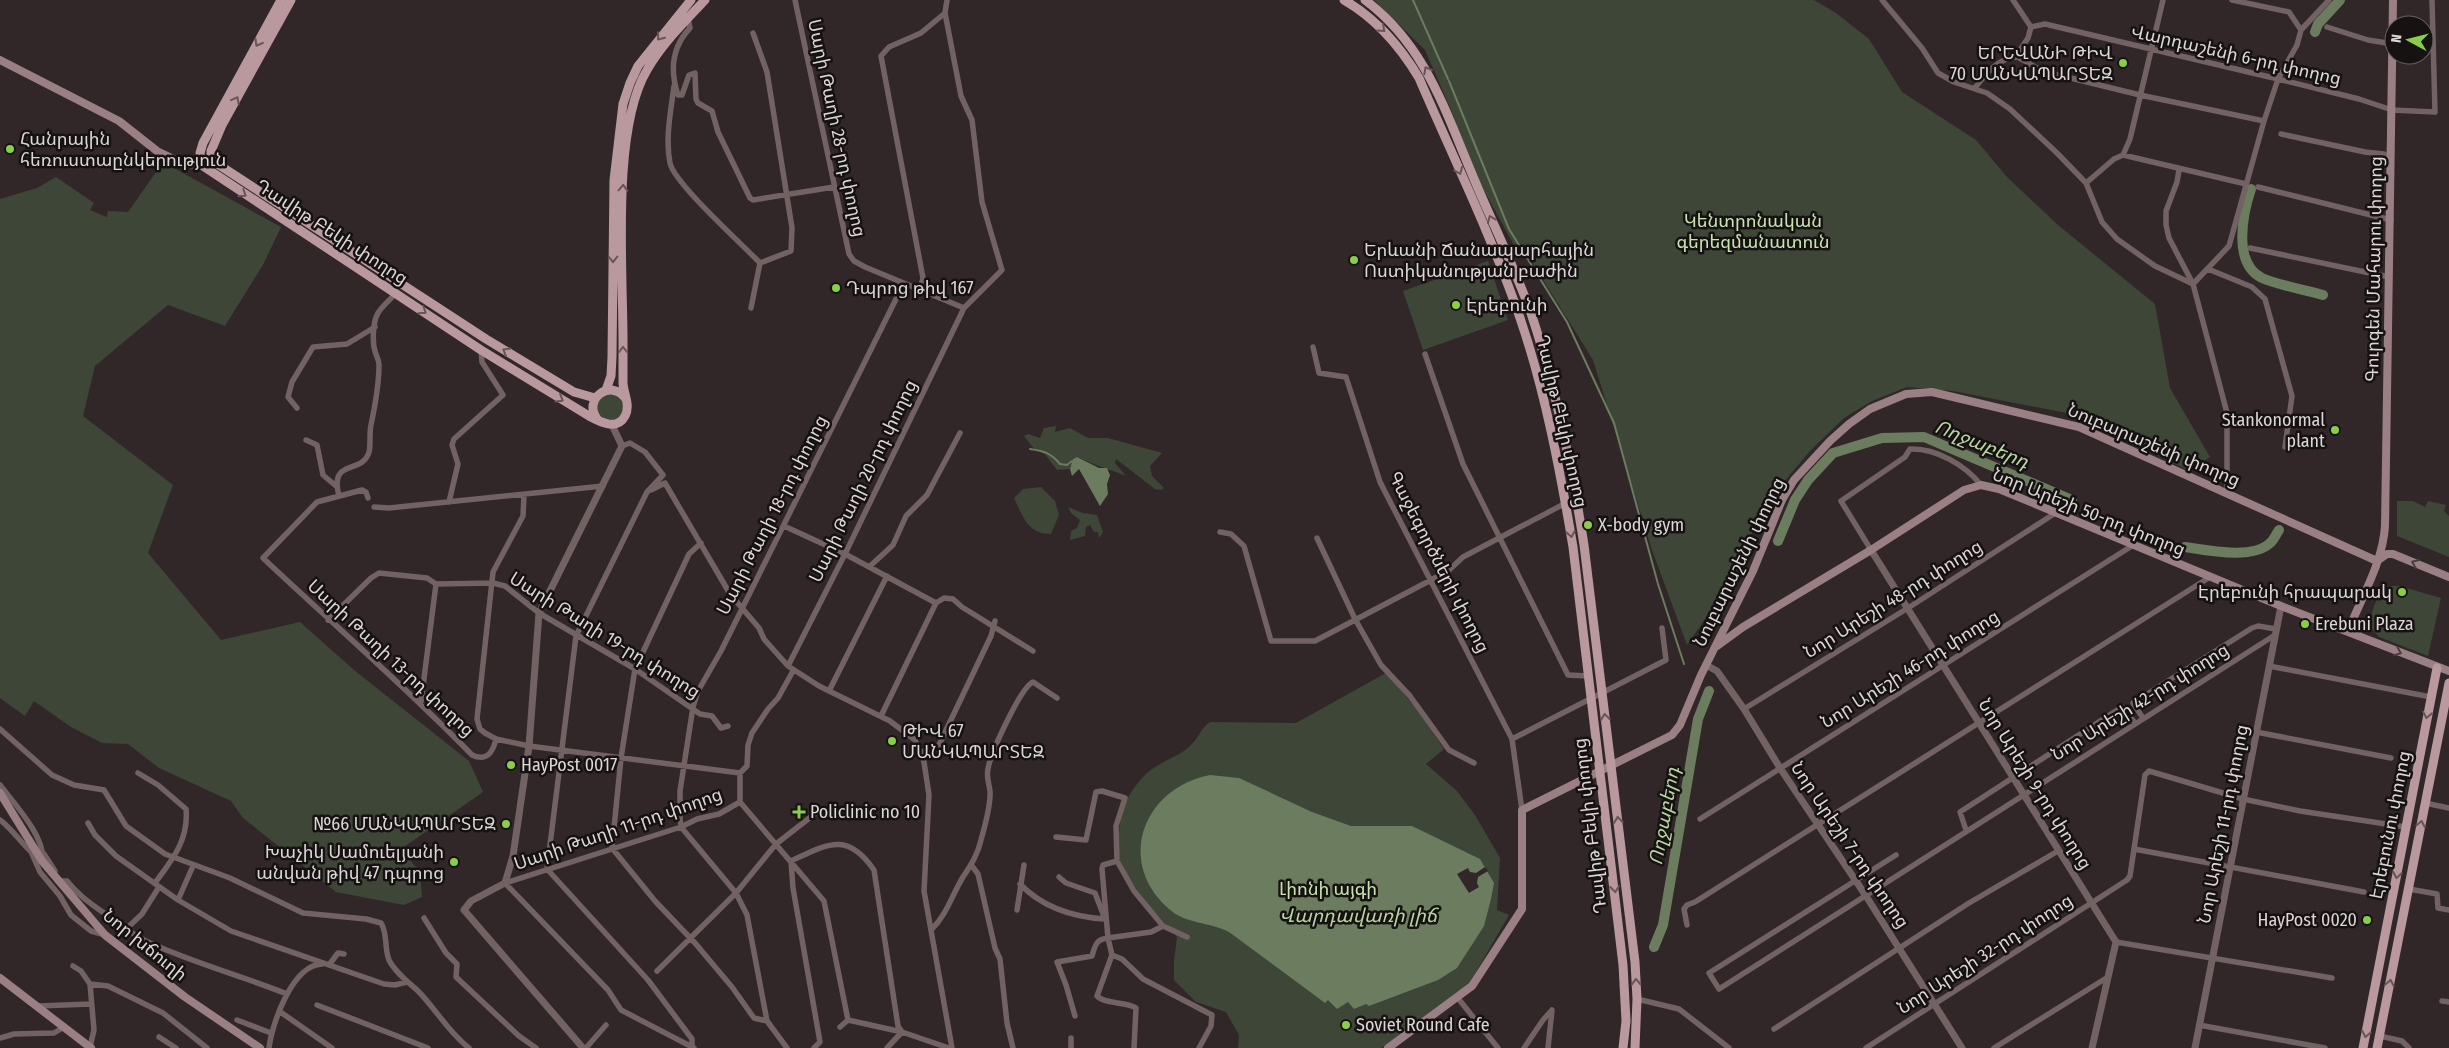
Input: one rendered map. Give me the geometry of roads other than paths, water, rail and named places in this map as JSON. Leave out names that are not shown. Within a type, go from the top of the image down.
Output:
[{"type":"main road","points":[[203,166],[200,153],[203,143],[281,0]]},
{"type":"main road","points":[[0,60],[119,121],[157,151],[182,164],[203,166],[214,159],[211,150],[222,125],[291,0]]},
{"type":"main road","points":[[602,423],[593,412],[595,398],[606,390],[611,376],[614,180],[622,110],[630,83],[638,66],[691,0]]},
{"type":"main road","points":[[612,425],[622,420],[626,415],[627,404],[623,382],[622,231],[625,156],[632,108],[646,71],[662,47],[705,0]]},
{"type":"main road","name":"Դավիթ Բեկի փողոց","points":[[1344,0],[1386,32],[1405,55],[1420,78],[1519,316],[1536,373],[1566,503],[1573,547],[1623,965],[1626,1021],[1624,1048]]},
{"type":"main road","name":"Դավիթ Բեկի փողոց","points":[[1365,0],[1400,31],[1426,68],[1530,312],[1547,367],[1577,497],[1635,962],[1637,999],[1635,1048]]},
{"type":"main road","name":"Գուրգեն Մահարու փողոց","points":[[2393,0],[2393,15]]},
{"type":"main road","name":"Գուրգեն Մահարու փողոց","points":[[2384,539],[2393,65]]},
{"type":"main road","name":"Դավիթ Բեկի փողոց","points":[[214,159],[288,210],[486,339],[574,392],[595,398]]},
{"type":"main road","name":"Դավիթ Բեկի փողոց","points":[[203,166],[481,350],[602,423],[612,425]]},
{"type":"main road","points":[[606,390],[620,392],[626,399]]},
{"type":"main road","name":"Նուբարաշենի փողոց","points":[[1522,810],[1672,735],[1680,725],[1706,665],[1733,612],[1782,500],[1794,480],[1824,447],[1849,424],[1870,409],[1906,394],[1932,392],[2079,427],[2378,561]]},
{"type":"main road","name":"Նոր Արեշի 50-րդ փողոց","points":[[1715,647],[1964,490],[1981,485],[1999,489],[2057,512],[2281,606],[2337,627]]},
{"type":"main road","points":[[2384,539],[2394,554]]},
{"type":"main road","points":[[2351,624],[2378,561],[2384,539]]},
{"type":"main road","points":[[2378,561],[2387,554],[2394,554],[2437,573],[2449,576]]},
{"type":"main road","points":[[2437,573],[2449,581]]},
{"type":"main road","points":[[1733,612],[1743,628]]},
{"type":"main road","points":[[2337,627],[2351,624]]},
{"type":"main road","points":[[2351,624],[2359,636]]},
{"type":"main road","points":[[2337,627],[2437,668],[2449,671]]},
{"type":"main road","name":"Էրեբունու փողոց","points":[[2363,1048],[2437,668]]},
{"type":"main road","name":"Էրեբունու փողոց","points":[[2377,1048],[2448,699],[2449,683]]},
{"type":"main road","name":"Նոր խճուղի","points":[[0,793],[60,881],[105,935],[186,997],[260,1048]]},
{"type":"main road","points":[[1388,1048],[1472,986],[1522,909],[1522,810]]},
{"type":"main road","points":[[0,978],[91,1047]]},
{"type":"street","name":"Սարի Թաղի 28-րդ փողոց","points":[[795,0],[849,254],[854,261],[904,283]]},
{"type":"street","points":[[920,288],[923,278],[881,56],[889,46],[921,33],[945,13],[947,0]]},
{"type":"street","points":[[1882,0],[1922,48],[1938,73],[1954,82],[1975,88],[2010,109],[2086,183],[2102,222],[2117,239],[2155,266],[2193,284]]},
{"type":"street","points":[[1975,88],[1988,71],[2016,56],[2028,38],[2031,27],[2013,0]]},
{"type":"street","points":[[2123,155],[2130,139],[2163,0]]},
{"type":"street","points":[[2232,0],[2289,12],[2301,30]]},
{"type":"street","points":[[2193,284],[2229,246],[2264,121],[2278,79],[2297,45],[2301,30],[2329,0]]},
{"type":"street","name":"Վարդաշենի 6-րդ փողոց","points":[[2031,27],[2045,24],[2359,99],[2392,110],[2435,112],[2432,0]]},
{"type":"street","name":"Սարի Թաղի 20-րդ փողոց","points":[[788,666],[846,554],[964,308],[1002,270],[982,202],[972,120],[961,96],[945,13]]},
{"type":"street","points":[[688,18],[690,28],[677,46],[674,58],[674,84],[670,115],[670,165],[683,186],[760,263]]},
{"type":"street","points":[[2327,27],[2368,40],[2384,43]]},
{"type":"street","points":[[752,33],[767,72],[792,228],[790,237],[791,251],[760,263]]},
{"type":"street","points":[[2016,56],[2042,71],[2140,95],[2264,121]]},
{"type":"street","points":[[674,84],[678,95],[682,95],[689,74],[695,73],[696,99],[698,103],[712,111],[724,147],[750,198],[753,200],[834,187]]},
{"type":"street","points":[[2281,134],[2365,152],[2384,154],[2391,159]]},
{"type":"street","points":[[2086,183],[2114,159],[2123,155],[2178,170],[2246,184]]},
{"type":"street","points":[[2178,170],[2177,182],[2165,216],[2169,238],[2193,284],[2227,413],[2227,492]]},
{"type":"street","points":[[2258,187],[2390,220]]},
{"type":"street","points":[[2250,248],[2389,277]]},
{"type":"street","points":[[751,308],[760,263]]},
{"type":"street","points":[[2208,268],[2228,279],[2252,287],[2265,299],[2292,396],[2285,447]]},
{"type":"street","points":[[904,283],[920,288],[964,308]]},
{"type":"street","name":"Սարի Թաղի 18-րդ փողոց","points":[[681,827],[680,792],[692,707],[698,691],[784,526],[904,283]]},
{"type":"street","points":[[368,498],[366,492],[362,490],[338,496],[337,477],[341,470],[359,463],[369,454],[371,426],[376,410],[379,365],[378,356],[375,351],[375,327],[378,313],[396,293]]},
{"type":"street","points":[[297,408],[288,397],[292,382],[313,347],[347,344],[375,327]]},
{"type":"street","name":"Գաջեգործների փողոց","points":[[1313,347],[1319,373],[1346,377],[1380,482],[1512,739],[1522,810]]},
{"type":"street","points":[[449,502],[458,464],[452,445],[454,440],[503,395],[482,362],[481,350]]},
{"type":"street","points":[[1425,354],[1463,464],[1568,675],[1588,676]]},
{"type":"street","points":[[612,425],[622,446]]},
{"type":"street","points":[[869,567],[893,545],[906,516],[927,494],[960,433]]},
{"type":"street","points":[[306,440],[317,445],[323,475],[336,486]]},
{"type":"street","points":[[606,1025],[585,1048],[464,910],[471,901],[505,883],[513,856],[529,746],[539,612],[622,446],[630,443],[644,452],[663,475],[647,492],[576,636],[547,870],[648,980],[692,1039],[693,1047]]},
{"type":"street","points":[[1871,550],[1841,501],[1905,457],[1910,450],[1925,448],[1969,470],[1981,485]]},
{"type":"street","points":[[647,492],[665,483],[730,594],[793,671],[895,724],[915,740],[921,752],[929,795],[924,891],[951,1048],[902,1032],[848,1020]]},
{"type":"street","points":[[374,507],[389,508],[603,486]]},
{"type":"street","points":[[524,495],[523,516],[493,572],[477,719],[482,731],[496,739],[563,752],[732,770],[740,773]]},
{"type":"street","name":"Սարի Թաղի 13-րդ փողոց","points":[[338,496],[317,502],[263,558],[328,620],[421,702],[473,756],[482,758],[489,755],[494,750],[496,739]]},
{"type":"street","points":[[1220,532],[1231,534],[1244,546],[1271,641],[1315,641],[1355,618],[1448,571],[1464,557],[1566,503]]},
{"type":"street","name":"Նոր Արեշի 48-րդ փողոց","points":[[1744,709],[1908,608],[2057,512]]},
{"type":"street","points":[[784,526],[846,554],[936,603]]},
{"type":"street","points":[[1317,538],[1355,618],[1381,665],[1410,696],[1449,750],[1474,763]]},
{"type":"street","points":[[701,543],[689,554],[635,669],[621,758],[612,848],[655,901],[732,987],[754,1018],[767,1022]]},
{"type":"street","name":"Նոր Արեշի 46-րդ փողոց","points":[[1700,819],[2135,544]]},
{"type":"street","name":"Նոր Արեշի 9-րդ փողոց","points":[[1871,550],[2116,942]]},
{"type":"street","name":"Սարի Թաղի 19-րդ փողոց","points":[[328,620],[371,578],[379,573],[427,578],[436,584],[493,583],[506,586],[539,612],[576,636],[635,669],[700,714],[712,716],[721,728],[728,726]]},
{"type":"street","points":[[829,691],[887,576]]},
{"type":"street","points":[[1686,925],[1684,909],[1687,905],[1695,902],[2210,576]]},
{"type":"street","points":[[421,702],[436,584]]},
{"type":"street","points":[[881,716],[936,603],[944,598],[951,598],[962,607],[994,624],[1032,651]]},
{"type":"street","name":"Նոր Արեշի 11-րդ փողոց","points":[[2195,1048],[2281,606]]},
{"type":"street","points":[[921,752],[937,749],[994,624]]},
{"type":"street","points":[[2143,718],[2133,703],[2252,628],[2258,626],[2275,632]]},
{"type":"street","points":[[1512,739],[1666,660],[1662,628]]},
{"type":"street","name":"Նոր Արեշի 42-րդ փողոց","points":[[1856,880],[1709,974],[1719,989],[2135,724],[2275,632]]},
{"type":"street","name":"Նոր Արեշի 7-րդ փողոց","points":[[1706,665],[1717,671],[1744,709],[1780,768],[1856,880],[1962,1048]]},
{"type":"street","points":[[2269,666],[2431,697]]},
{"type":"street","points":[[793,671],[778,699],[768,709],[752,733],[748,745],[747,766],[740,773],[740,802],[824,901],[848,1020]]},
{"type":"street","points":[[932,929],[941,920],[963,877],[972,866],[981,842],[988,811],[990,791],[987,781],[988,770],[1000,736],[1029,684],[1033,682],[1039,684],[1057,698]]},
{"type":"street","points":[[1966,830],[1960,812],[2122,707],[2135,724]]},
{"type":"street","points":[[0,729],[52,776],[74,785],[104,790],[126,826],[157,850],[193,866],[230,878],[303,913],[366,918],[381,923],[389,959],[407,982],[418,991],[443,1024],[469,1048]]},
{"type":"street","points":[[2256,732],[2391,758]]},
{"type":"street","name":"Նոր Արեշի 32-րդ փողոց","points":[[1866,1048],[2129,878],[2147,772],[2152,771],[2243,799]]},
{"type":"street","points":[[126,930],[142,914],[174,858],[187,827],[186,809],[158,785],[138,773]]},
{"type":"street","points":[[0,785],[39,840],[43,857],[32,854]]},
{"type":"street","points":[[1056,837],[1086,840],[1096,792],[1102,791],[1125,798],[1116,826],[1117,861],[1134,891],[1165,927],[1187,937]]},
{"type":"street","points":[[2243,799],[2300,811],[2406,827]]},
{"type":"street","name":"Սարի Թաղի 11-րդ փողոց","points":[[505,883],[681,827],[697,819],[718,814],[740,802]]},
{"type":"street","points":[[2426,803],[2449,808]]},
{"type":"street","points":[[657,971],[689,937],[736,893],[776,844],[822,809]]},
{"type":"street","points":[[0,820],[14,831],[32,854],[40,872],[60,896],[71,915],[91,930],[105,935]]},
{"type":"street","points":[[88,823],[106,848],[178,900],[231,930],[389,985],[407,982]]},
{"type":"street","points":[[681,827],[736,893],[747,915],[767,1022],[787,1048]]},
{"type":"street","points":[[791,860],[828,844],[840,843],[851,846],[861,853],[874,870],[898,1026],[902,1032]]},
{"type":"street","points":[[2134,849],[2364,892]]},
{"type":"street","points":[[1774,1029],[1899,947],[2058,851]]},
{"type":"street","points":[[1856,880],[1896,855]]},
{"type":"street","points":[[791,860],[797,914],[820,1042],[814,1048]]},
{"type":"street","points":[[1105,920],[1106,905],[1102,869],[1103,865],[1117,861]]},
{"type":"street","points":[[1017,910],[1024,865]]},
{"type":"street","points":[[178,900],[193,866]]},
{"type":"street","points":[[972,866],[978,874],[995,948],[1000,959],[1007,1023],[1013,1048]]},
{"type":"street","points":[[1059,877],[1066,883],[1095,893],[1105,920],[1112,955],[1097,996],[1136,1008],[1138,1011],[1134,1048]]},
{"type":"street","points":[[60,881],[66,881],[79,896],[126,930],[150,943],[287,994]]},
{"type":"street","points":[[505,883],[608,990],[620,1010],[693,1047]]},
{"type":"street","points":[[1020,884],[1029,894],[1055,909],[1067,914],[1105,920]]},
{"type":"street","points":[[2409,888],[2437,894],[2438,908],[2449,910]]},
{"type":"street","points":[[424,918],[440,946],[457,964],[456,976],[519,1036],[536,1048]]},
{"type":"street","points":[[1074,1016],[1066,985],[1057,962],[1092,956],[1097,942],[1101,938],[1151,932],[1165,927]]},
{"type":"street","points":[[2092,1048],[2116,942],[2212,960],[2332,978]]},
{"type":"street","points":[[269,1048],[271,1033],[287,994],[308,969],[315,964],[326,964],[338,954],[344,954]]},
{"type":"street","points":[[1112,955],[1122,959],[1143,979],[1212,1015],[1211,1026],[1199,1048]]},
{"type":"street","points":[[74,966],[81,971],[90,984],[94,1030],[91,1047]]},
{"type":"street","points":[[1994,1048],[2108,977]]},
{"type":"street","points":[[90,984],[108,986],[163,1013],[207,1048]]},
{"type":"street","points":[[1457,997],[1498,1048]]},
{"type":"street","points":[[1637,999],[1679,1010],[1729,1048]]},
{"type":"street","points":[[2442,1001],[2449,1002]]},
{"type":"street","points":[[38,1006],[91,1004]]},
{"type":"street","points":[[317,1005],[428,1048]]},
{"type":"street","points":[[1524,1048],[1552,1010],[1548,1048]]},
{"type":"street","points":[[280,1011],[300,1023],[332,1048]]},
{"type":"street","points":[[237,1020],[271,1033]]},
{"type":"street","points":[[840,1028],[848,1020]]},
{"type":"street","points":[[2200,1025],[2325,1048]]},
{"type":"street","points":[[0,1038],[14,1034],[54,1033],[64,1027]]},
{"type":"street","points":[[886,1048],[902,1032]]},
{"type":"street","points":[[2380,1036],[2402,1041],[2409,1048]]},
{"type":"street","points":[[159,1037],[176,1048]]},
{"type":"street","points":[[1071,1038],[1071,1048]]},
{"type":"water","points":[[1077,457],[1099,468],[1107,468],[1110,475],[1107,484],[1108,494],[1100,506],[1079,469],[1072,476],[1070,469],[1073,459]]},
{"type":"water","name":"Վարդավառի լիճ","points":[[1210,775],[1239,778],[1312,812],[1351,826],[1412,826],[1480,859],[1494,883],[1491,899],[1484,926],[1457,968],[1438,980],[1369,1006],[1366,1004],[1354,1009],[1348,1002],[1337,1009],[1328,1000],[1325,1003],[1229,932],[1182,918],[1175,914],[1153,890],[1143,870],[1141,849],[1144,829],[1153,811],[1168,795],[1187,783]]},
{"type":"waterway","points":[[1413,0],[1448,79]]},
{"type":"waterway","name":"Ողջաբերդ","points":[[2315,32],[2318,24],[2340,0]]},
{"type":"waterway","points":[[1449,81],[1509,229],[1567,322],[1614,423],[1658,584],[1684,664]]},
{"type":"waterway","name":"Ողջաբերդ","points":[[2251,189],[2245,211],[2242,237],[2246,261],[2253,271],[2268,281],[2323,295]]},
{"type":"waterway","name":"Ողջաբերդ","points":[[1778,541],[1795,500],[1808,480],[1833,453],[1882,438],[1924,437],[2072,500]]},
{"type":"waterway","points":[[1030,449],[1047,453],[1060,464],[1067,465],[1072,461]]},
{"type":"waterway","name":"Ողջաբերդ","points":[[2185,547],[2217,552],[2241,553],[2262,548],[2274,539],[2279,530]]},
{"type":"waterway","name":"Ողջաբերդ","points":[[1654,947],[1663,925],[1698,719],[1709,691]]},
{"type":"place","name":"ԵՐԵՎԱՆԻ ԹԻՎ 70 ՄԱՆԿԱՊԱՐՏԵԶ","points":[[2123,63]]},
{"type":"place","name":"Հանրային հեռուստաընկերություն","points":[[10,149]]},
{"type":"place","name":"Երևանի Ճանապարհային Ոստիկանության բաժին","points":[[1354,260]]},
{"type":"place","name":"Դպրոց թիվ 167","points":[[836,288]]},
{"type":"place","name":"Էրեբունի","points":[[1456,305]]},
{"type":"place","name":"Stankonormal plant","points":[[2335,430]]},
{"type":"place","name":"X-body gym","points":[[1588,525]]},
{"type":"place","name":"Էրեբունի հրապարակ","points":[[2402,592]]},
{"type":"place","name":"Erebuni Plaza","points":[[2305,624]]},
{"type":"place","name":"ԹԻՎ 67 ՄԱՆԿԱՊԱՐՏԵԶ","points":[[892,741]]},
{"type":"place","name":"HayPost 0017","points":[[511,765]]},
{"type":"place","name":"Policlinic no 10","points":[[799,812]]},
{"type":"place","name":"№66 ՄԱՆԿԱՊԱՐՏԵԶ","points":[[506,824]]},
{"type":"place","name":"Խաչիկ Սամուելյանի անվան թիվ 47 դպրոց","points":[[454,862]]},
{"type":"place","name":"HayPost 0020","points":[[2367,920]]},
{"type":"place","name":"Soviet Round Cafe","points":[[1346,1025]]},
{"type":"park label","name":"Կենտրոնական գերեզմանատուն","points":[[1753,231]]},
{"type":"park label","name":"Լիոնի այգի","points":[[1328,889]]}]
